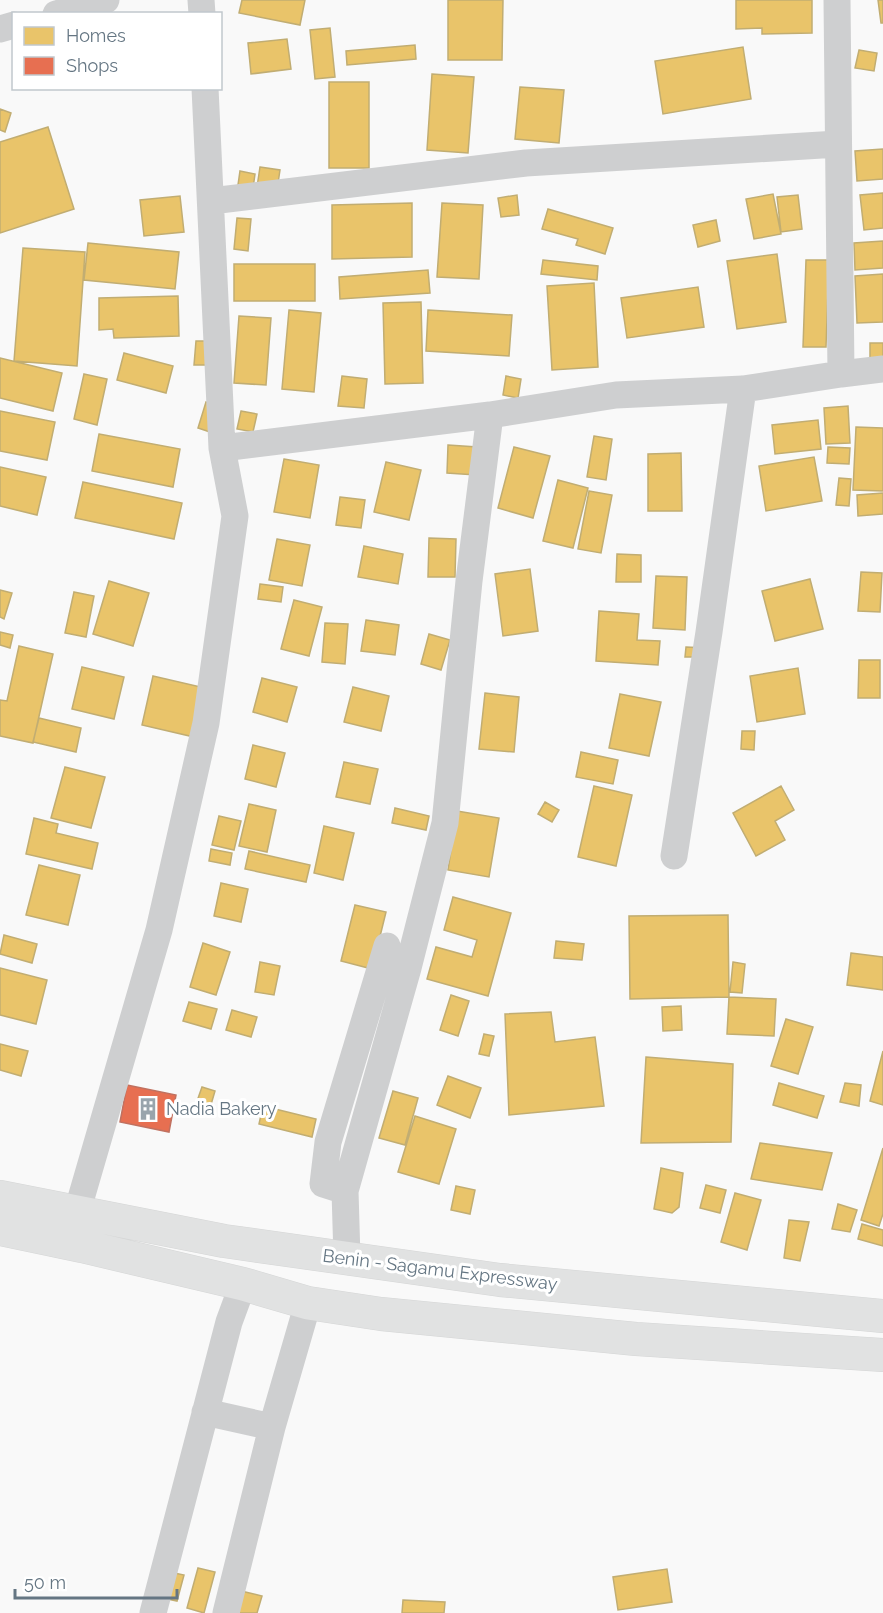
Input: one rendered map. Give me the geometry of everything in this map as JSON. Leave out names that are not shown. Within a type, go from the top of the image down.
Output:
[{"type":"highway","name":"Benin - Sagamu Expressway","points":[[0,1197],[224,1241],[500,1280],[883,1316]]},
{"type":"highway","points":[[0,1229],[243,1284],[308,1303],[381,1314],[624,1337],[883,1355]]},
{"type":"street","points":[[63,12],[106,0]]},
{"type":"street","points":[[837,0],[841,374]]},
{"type":"street","points":[[77,1212],[159,930],[206,723],[235,516],[222,448],[205,90]]},
{"type":"street","points":[[211,201],[526,163],[838,144]]},
{"type":"street","points":[[222,448],[490,416],[616,394],[743,389],[883,369]]},
{"type":"street","points":[[674,856],[709,632],[743,389]]},
{"type":"street","points":[[346,1258],[345,1191],[408,968],[445,823],[469,581],[490,416]]},
{"type":"street","points":[[345,1191],[323,1184],[328,1143],[387,946]]},
{"type":"street","points":[[153,1613],[229,1322],[243,1284]]},
{"type":"street","points":[[226,1613],[272,1427],[308,1303]]},
{"type":"street","points":[[205,1412],[272,1427]]},
{"type":"building: Homes","points":[[242,0],[305,0],[300,25],[239,13]]},
{"type":"building: Homes","points":[[448,0],[503,0],[502,60],[448,60]]},
{"type":"building: Homes","points":[[736,0],[812,0],[812,33],[762,34],[762,28],[736,29]]},
{"type":"building: Homes","points":[[878,0],[883,0],[883,23],[881,23]]},
{"type":"building: Homes","points":[[330,28],[335,77],[315,79],[310,30]]},
{"type":"building: Homes","points":[[287,39],[291,69],[251,74],[248,43]]},
{"type":"building: Homes","points":[[415,45],[416,59],[347,65],[346,51]]},
{"type":"building: Homes","points":[[743,47],[751,99],[663,114],[655,61]]},
{"type":"building: Homes","points":[[859,50],[877,53],[874,71],[855,68]]},
{"type":"building: Homes","points":[[432,74],[474,77],[468,153],[427,150]]},
{"type":"building: Homes","points":[[329,82],[369,82],[369,168],[329,168]]},
{"type":"building: Homes","points":[[520,87],[564,90],[559,143],[515,139]]},
{"type":"building: Homes","points":[[0,109],[11,113],[5,132],[0,130]]},
{"type":"building: Homes","points":[[48,127],[74,209],[0,233],[0,142]]},
{"type":"building: Homes","points":[[883,149],[883,179],[857,181],[855,151]]},
{"type":"building: Homes","points":[[260,167],[280,170],[277,190],[257,187]]},
{"type":"building: Homes","points":[[240,171],[255,174],[253,188],[238,185]]},
{"type":"building: Homes","points":[[883,193],[883,228],[864,230],[860,195]]},
{"type":"building: Homes","points":[[773,194],[781,234],[754,239],[746,199]]},
{"type":"building: Homes","points":[[517,195],[519,215],[501,217],[498,198]]},
{"type":"building: Homes","points":[[798,195],[802,229],[781,232],[777,197]]},
{"type":"building: Homes","points":[[180,196],[184,232],[144,236],[140,200]]},
{"type":"building: Homes","points":[[412,203],[412,257],[332,259],[332,205]]},
{"type":"building: Homes","points":[[442,203],[483,205],[479,279],[437,277]]},
{"type":"building: Homes","points":[[548,209],[613,228],[605,254],[576,245],[578,239],[542,229]]},
{"type":"building: Homes","points":[[237,218],[251,219],[248,251],[234,249]]},
{"type":"building: Homes","points":[[716,220],[720,241],[698,247],[693,225]]},
{"type":"building: Homes","points":[[883,241],[883,268],[855,270],[854,243]]},
{"type":"building: Homes","points":[[88,243],[179,252],[175,289],[84,280]]},
{"type":"building: Homes","points":[[23,248],[85,252],[77,366],[14,361]]},
{"type":"building: Homes","points":[[777,254],[786,322],[737,329],[727,261]]},
{"type":"building: Homes","points":[[543,260],[598,266],[597,280],[541,274]]},
{"type":"building: Homes","points":[[806,260],[829,260],[826,347],[803,347]]},
{"type":"building: Homes","points":[[234,264],[315,264],[315,301],[234,301]]},
{"type":"building: Homes","points":[[428,270],[430,293],[340,299],[339,277]]},
{"type":"building: Homes","points":[[883,274],[883,322],[857,323],[855,276]]},
{"type":"building: Homes","points":[[594,283],[598,367],[552,370],[547,286]]},
{"type":"building: Homes","points":[[698,287],[704,327],[627,338],[621,298]]},
{"type":"building: Homes","points":[[178,296],[179,336],[114,338],[113,329],[99,330],[99,298]]},
{"type":"building: Homes","points":[[421,302],[423,383],[385,384],[383,303]]},
{"type":"building: Homes","points":[[289,310],[321,313],[314,392],[282,389]]},
{"type":"building: Homes","points":[[428,310],[512,315],[509,356],[426,351]]},
{"type":"building: Homes","points":[[239,316],[271,318],[266,385],[234,383]]},
{"type":"building: Homes","points":[[196,341],[210,341],[209,365],[194,365]]},
{"type":"building: Homes","points":[[870,343],[883,343],[883,364],[870,364]]},
{"type":"building: Homes","points":[[124,353],[173,366],[166,393],[117,380]]},
{"type":"building: Homes","points":[[0,358],[62,373],[53,411],[0,398]]},
{"type":"building: Homes","points":[[84,374],[107,379],[97,425],[74,419]]},
{"type":"building: Homes","points":[[342,376],[367,379],[364,408],[338,406]]},
{"type":"building: Homes","points":[[506,376],[521,379],[518,398],[503,395]]},
{"type":"building: Homes","points":[[206,402],[218,406],[210,432],[198,428]]},
{"type":"building: Homes","points":[[848,406],[850,443],[826,444],[824,408]]},
{"type":"building: Homes","points":[[0,411],[55,422],[47,460],[0,451]]},
{"type":"building: Homes","points":[[241,411],[257,414],[253,432],[237,429]]},
{"type":"building: Homes","points":[[818,420],[821,449],[775,454],[772,425]]},
{"type":"building: Homes","points":[[856,427],[883,428],[883,491],[853,490]]},
{"type":"building: Homes","points":[[99,434],[180,449],[173,487],[92,471]]},
{"type":"building: Homes","points":[[594,436],[612,439],[606,480],[587,477]]},
{"type":"building: Homes","points":[[448,445],[477,447],[476,475],[447,473]]},
{"type":"building: Homes","points":[[514,447],[550,456],[533,518],[498,508]]},
{"type":"building: Homes","points":[[828,447],[850,448],[849,464],[827,463]]},
{"type":"building: Homes","points":[[681,453],[682,511],[648,511],[648,454]]},
{"type":"building: Homes","points":[[814,457],[822,501],[766,511],[759,466]]},
{"type":"building: Homes","points":[[284,459],[319,465],[310,518],[274,512]]},
{"type":"building: Homes","points":[[386,462],[421,470],[409,520],[374,512]]},
{"type":"building: Homes","points":[[0,467],[46,477],[37,515],[0,506]]},
{"type":"building: Homes","points":[[839,478],[851,479],[849,506],[836,505]]},
{"type":"building: Homes","points":[[558,480],[588,488],[573,548],[543,541]]},
{"type":"building: Homes","points":[[83,482],[182,503],[174,539],[75,518]]},
{"type":"building: Homes","points":[[589,491],[612,495],[601,553],[578,549]]},
{"type":"building: Homes","points":[[883,493],[883,514],[858,516],[857,495]]},
{"type":"building: Homes","points":[[340,497],[365,500],[361,528],[336,525]]},
{"type":"building: Homes","points":[[429,538],[456,539],[455,577],[428,577]]},
{"type":"building: Homes","points":[[277,539],[310,545],[302,586],[269,580]]},
{"type":"building: Homes","points":[[364,546],[403,554],[398,584],[358,577]]},
{"type":"building: Homes","points":[[617,554],[641,555],[641,582],[616,582]]},
{"type":"building: Homes","points":[[530,569],[538,631],[503,636],[495,574]]},
{"type":"building: Homes","points":[[861,572],[882,573],[880,612],[858,611]]},
{"type":"building: Homes","points":[[656,576],[687,577],[685,630],[653,628]]},
{"type":"building: Homes","points":[[810,579],[823,629],[775,641],[762,591]]},
{"type":"building: Homes","points":[[109,581],[149,593],[133,646],[93,634]]},
{"type":"building: Homes","points":[[260,584],[283,587],[281,602],[258,599]]},
{"type":"building: Homes","points":[[0,590],[12,593],[4,619],[0,617]]},
{"type":"building: Homes","points":[[74,592],[94,596],[86,637],[65,633]]},
{"type":"building: Homes","points":[[294,600],[322,607],[309,656],[281,649]]},
{"type":"building: Homes","points":[[599,611],[639,614],[637,640],[660,641],[658,665],[596,661]]},
{"type":"building: Homes","points":[[366,620],[399,625],[395,655],[361,651]]},
{"type":"building: Homes","points":[[325,623],[348,624],[345,664],[322,662]]},
{"type":"building: Homes","points":[[0,632],[13,635],[10,648],[0,645]]},
{"type":"building: Homes","points":[[429,634],[450,640],[441,670],[421,664]]},
{"type":"building: Homes","points":[[19,646],[53,654],[33,743],[0,736],[0,700],[7,701]]},
{"type":"building: Homes","points":[[686,647],[705,648],[704,657],[685,657]]},
{"type":"building: Homes","points":[[859,660],[880,660],[880,698],[858,698]]},
{"type":"building: Homes","points":[[82,667],[124,677],[114,719],[72,709]]},
{"type":"building: Homes","points":[[798,668],[805,714],[757,722],[750,676]]},
{"type":"building: Homes","points":[[153,676],[205,688],[194,737],[142,725]]},
{"type":"building: Homes","points":[[262,678],[297,687],[287,722],[253,712]]},
{"type":"building: Homes","points":[[353,687],[389,696],[381,731],[344,722]]},
{"type":"building: Homes","points":[[485,693],[519,697],[514,752],[479,749]]},
{"type":"building: Homes","points":[[620,694],[661,702],[649,756],[609,748]]},
{"type":"building: Homes","points":[[39,718],[81,728],[76,752],[33,742]]},
{"type":"building: Homes","points":[[742,731],[755,731],[754,750],[741,749]]},
{"type":"building: Homes","points":[[253,745],[285,753],[276,787],[245,779]]},
{"type":"building: Homes","points":[[581,752],[618,760],[613,784],[576,777]]},
{"type":"building: Homes","points":[[344,762],[378,769],[370,804],[336,797]]},
{"type":"building: Homes","points":[[65,767],[105,777],[91,828],[51,818]]},
{"type":"building: Homes","points":[[594,786],[632,795],[616,866],[578,857]]},
{"type":"building: Homes","points":[[781,786],[794,810],[775,821],[785,840],[756,856],[733,813]]},
{"type":"building: Homes","points":[[545,802],[559,810],[552,822],[538,814]]},
{"type":"building: Homes","points":[[249,804],[276,810],[267,852],[239,846]]},
{"type":"building: Homes","points":[[395,808],[429,816],[426,830],[392,823]]},
{"type":"building: Homes","points":[[457,811],[499,818],[489,877],[448,870]]},
{"type":"building: Homes","points":[[219,816],[241,821],[234,850],[212,845]]},
{"type":"building: Homes","points":[[34,818],[58,824],[56,833],[98,843],[92,869],[26,854]]},
{"type":"building: Homes","points":[[324,826],[354,833],[343,880],[314,873]]},
{"type":"building: Homes","points":[[211,849],[232,853],[230,865],[209,861]]},
{"type":"building: Homes","points":[[249,851],[310,865],[306,882],[245,869]]},
{"type":"building: Homes","points":[[39,865],[80,875],[68,925],[26,915]]},
{"type":"building: Homes","points":[[221,883],[248,889],[241,922],[214,916]]},
{"type":"building: Homes","points":[[453,897],[511,913],[488,996],[427,979],[436,947],[472,957],[477,940],[444,930]]},
{"type":"building: Homes","points":[[355,905],[386,912],[372,969],[341,961]]},
{"type":"building: Homes","points":[[728,915],[729,997],[630,999],[629,916]]},
{"type":"building: Homes","points":[[4,935],[37,944],[32,963],[0,954]]},
{"type":"building: Homes","points":[[556,941],[584,944],[582,960],[554,958]]},
{"type":"building: Homes","points":[[203,943],[230,952],[216,995],[190,987]]},
{"type":"building: Homes","points":[[851,953],[883,957],[883,990],[847,985]]},
{"type":"building: Homes","points":[[260,962],[280,966],[274,995],[255,992]]},
{"type":"building: Homes","points":[[733,962],[745,964],[742,993],[730,992]]},
{"type":"building: Homes","points":[[0,968],[47,980],[36,1024],[0,1015]]},
{"type":"building: Homes","points":[[451,995],[469,1001],[458,1036],[440,1030]]},
{"type":"building: Homes","points":[[729,997],[776,999],[774,1036],[727,1034]]},
{"type":"building: Homes","points":[[189,1002],[217,1009],[211,1029],[183,1021]]},
{"type":"building: Homes","points":[[681,1006],[682,1030],[663,1031],[662,1007]]},
{"type":"building: Homes","points":[[232,1010],[257,1017],[251,1037],[226,1030]]},
{"type":"building: Homes","points":[[551,1012],[555,1042],[595,1037],[604,1106],[509,1115],[505,1014]]},
{"type":"building: Homes","points":[[786,1019],[813,1027],[798,1074],[771,1066]]},
{"type":"building: Homes","points":[[484,1034],[494,1036],[489,1056],[479,1054]]},
{"type":"building: Homes","points":[[0,1044],[28,1051],[21,1076],[0,1070]]},
{"type":"building: Homes","points":[[883,1051],[883,1105],[870,1101]]},
{"type":"building: Homes","points":[[646,1057],[733,1064],[731,1142],[641,1143]]},
{"type":"building: Homes","points":[[448,1076],[481,1088],[470,1118],[437,1105]]},
{"type":"building: Homes","points":[[779,1083],[824,1096],[817,1118],[773,1105]]},
{"type":"building: Homes","points":[[845,1083],[861,1085],[859,1106],[840,1102]]},
{"type":"building: Homes","points":[[202,1087],[215,1091],[210,1108],[196,1104]]},
{"type":"building: Homes","points":[[393,1091],[418,1098],[405,1145],[379,1138]]},
{"type":"building: Homes","points":[[263,1106],[316,1119],[312,1137],[259,1124]]},
{"type":"building: Homes","points":[[415,1116],[456,1129],[439,1184],[398,1172]]},
{"type":"building: Homes","points":[[760,1143],[832,1153],[822,1190],[751,1179]]},
{"type":"building: Homes","points":[[883,1148],[883,1214],[879,1226],[861,1220]]},
{"type":"building: Homes","points":[[661,1168],[683,1173],[679,1207],[672,1213],[654,1209]]},
{"type":"building: Homes","points":[[706,1185],[726,1190],[720,1213],[700,1208]]},
{"type":"building: Homes","points":[[456,1186],[475,1190],[470,1214],[451,1210]]},
{"type":"building: Homes","points":[[735,1193],[761,1200],[747,1250],[721,1242]]},
{"type":"building: Homes","points":[[838,1204],[857,1210],[850,1232],[832,1229]]},
{"type":"building: Homes","points":[[789,1220],[809,1222],[800,1261],[784,1258]]},
{"type":"building: Homes","points":[[862,1224],[883,1230],[883,1246],[858,1239]]},
{"type":"building: Homes","points":[[198,1568],[215,1572],[204,1613],[187,1608]]},
{"type":"building: Homes","points":[[667,1569],[672,1602],[618,1610],[613,1577]]},
{"type":"building: Homes","points":[[165,1571],[184,1575],[177,1601],[158,1597]]},
{"type":"building: Homes","points":[[237,1590],[262,1596],[257,1613],[231,1613]]},
{"type":"building: Homes","points":[[403,1600],[445,1602],[444,1613],[402,1613]]},
{"type":"building: Shops","name":"Nadia Bakery","points":[[127,1085],[176,1095],[169,1132],[120,1122]]},
{"type":"place","name":"Nadia Bakery","points":[[148,1109]]}]
